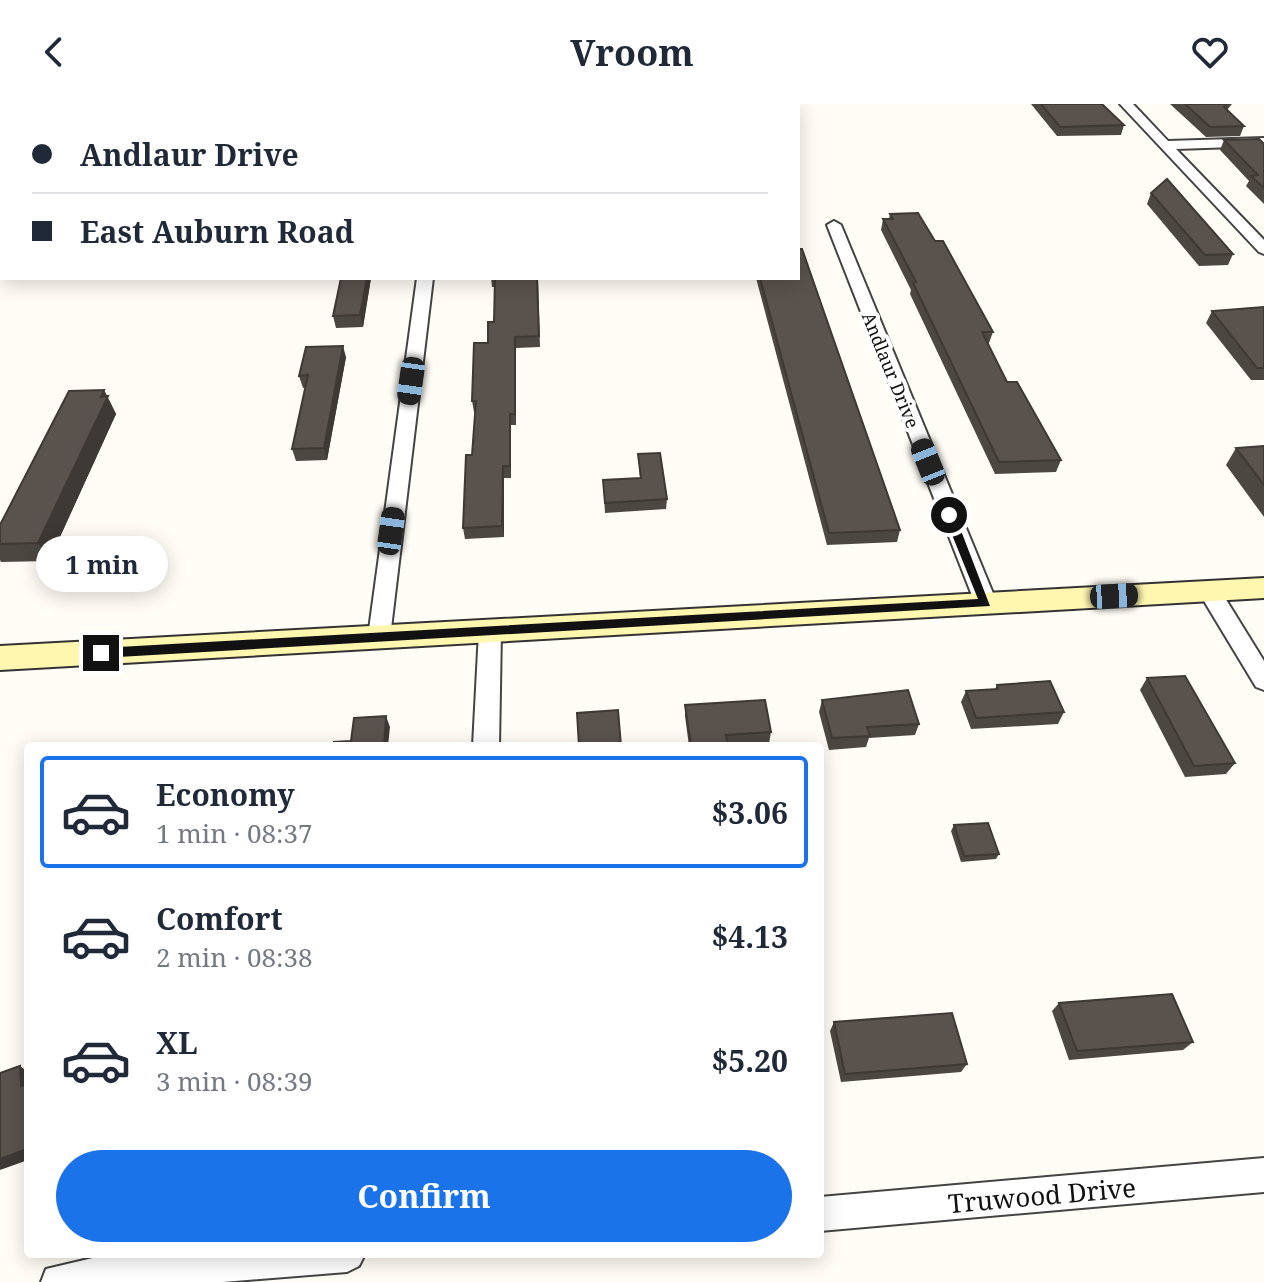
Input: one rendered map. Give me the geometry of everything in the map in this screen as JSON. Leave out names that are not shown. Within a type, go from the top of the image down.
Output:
[{"type":"main road","points":[[0,658],[1264,588]]},
{"type":"street","points":[[1126,104],[1264,249]]},
{"type":"street","points":[[1165,145],[1264,142]]},
{"type":"street","name":"Andlaur Drive","points":[[834,225],[986,603]]},
{"type":"street","points":[[379,637],[425,280]]},
{"type":"street","points":[[1209,591],[1264,681]]},
{"type":"street","points":[[486,742],[490,631]]},
{"type":"street","name":"Truwood Drive","points":[[824,1214],[1264,1175]]},
{"type":"street","points":[[59,1282],[97,1275],[299,1258]]},
{"type":"building","points":[[1041,104],[1102,104],[1124,125],[1060,127]]},
{"type":"building","points":[[1185,104],[1227,104],[1224,107],[1244,126],[1210,127]]},
{"type":"building","points":[[1259,139],[1264,144],[1264,188],[1251,176],[1258,175],[1224,140]]},
{"type":"building","points":[[1167,179],[1233,254],[1205,255],[1151,193]]},
{"type":"building","points":[[918,213],[935,241],[943,241],[993,332],[982,332],[1007,382],[1017,382],[1061,460],[999,462],[913,283],[916,282],[883,219],[893,219],[890,214]]},
{"type":"building","points":[[800,249],[900,530],[829,533],[761,280],[800,280]]},
{"type":"building","points":[[341,280],[367,280],[360,315],[333,316]]},
{"type":"building","points":[[495,280],[537,280],[539,336],[515,337],[515,414],[510,414],[510,466],[503,466],[502,526],[463,528],[466,455],[472,455],[476,401],[472,401],[474,343],[488,343],[488,322],[494,322]]},
{"type":"building","points":[[1264,307],[1264,368],[1257,368],[1212,311]]},
{"type":"building","points":[[343,346],[324,448],[292,449],[308,375],[299,376],[306,347]]},
{"type":"building","points":[[104,390],[101,397],[108,396],[38,543],[0,544],[0,525],[69,391]]},
{"type":"building","points":[[1264,446],[1264,485],[1236,448]]},
{"type":"building","points":[[660,453],[667,499],[605,503],[603,480],[641,478],[638,454]]},
{"type":"building","points":[[1185,676],[1235,763],[1194,766],[1147,678]]},
{"type":"building","points":[[1050,681],[1064,712],[976,718],[966,691],[998,689],[997,685]]},
{"type":"building","points":[[908,690],[919,724],[867,727],[870,736],[832,738],[822,700]]},
{"type":"building","points":[[765,700],[771,732],[726,735],[727,742],[690,742],[685,705]]},
{"type":"building","points":[[618,710],[621,742],[579,742],[577,713]]},
{"type":"building","points":[[386,716],[384,742],[334,742],[351,741],[354,718]]},
{"type":"building","points":[[988,823],[999,854],[964,856],[954,825]]},
{"type":"building","points":[[1172,994],[1193,1042],[1077,1051],[1059,1003]]},
{"type":"building","points":[[952,1013],[967,1064],[845,1074],[834,1022]]},
{"type":"building","points":[[20,1066],[21,1086],[24,1085],[24,1150],[0,1159],[0,1073]]},
{"type":"route","points":[[101,653],[986,603],[949,515]]}]
